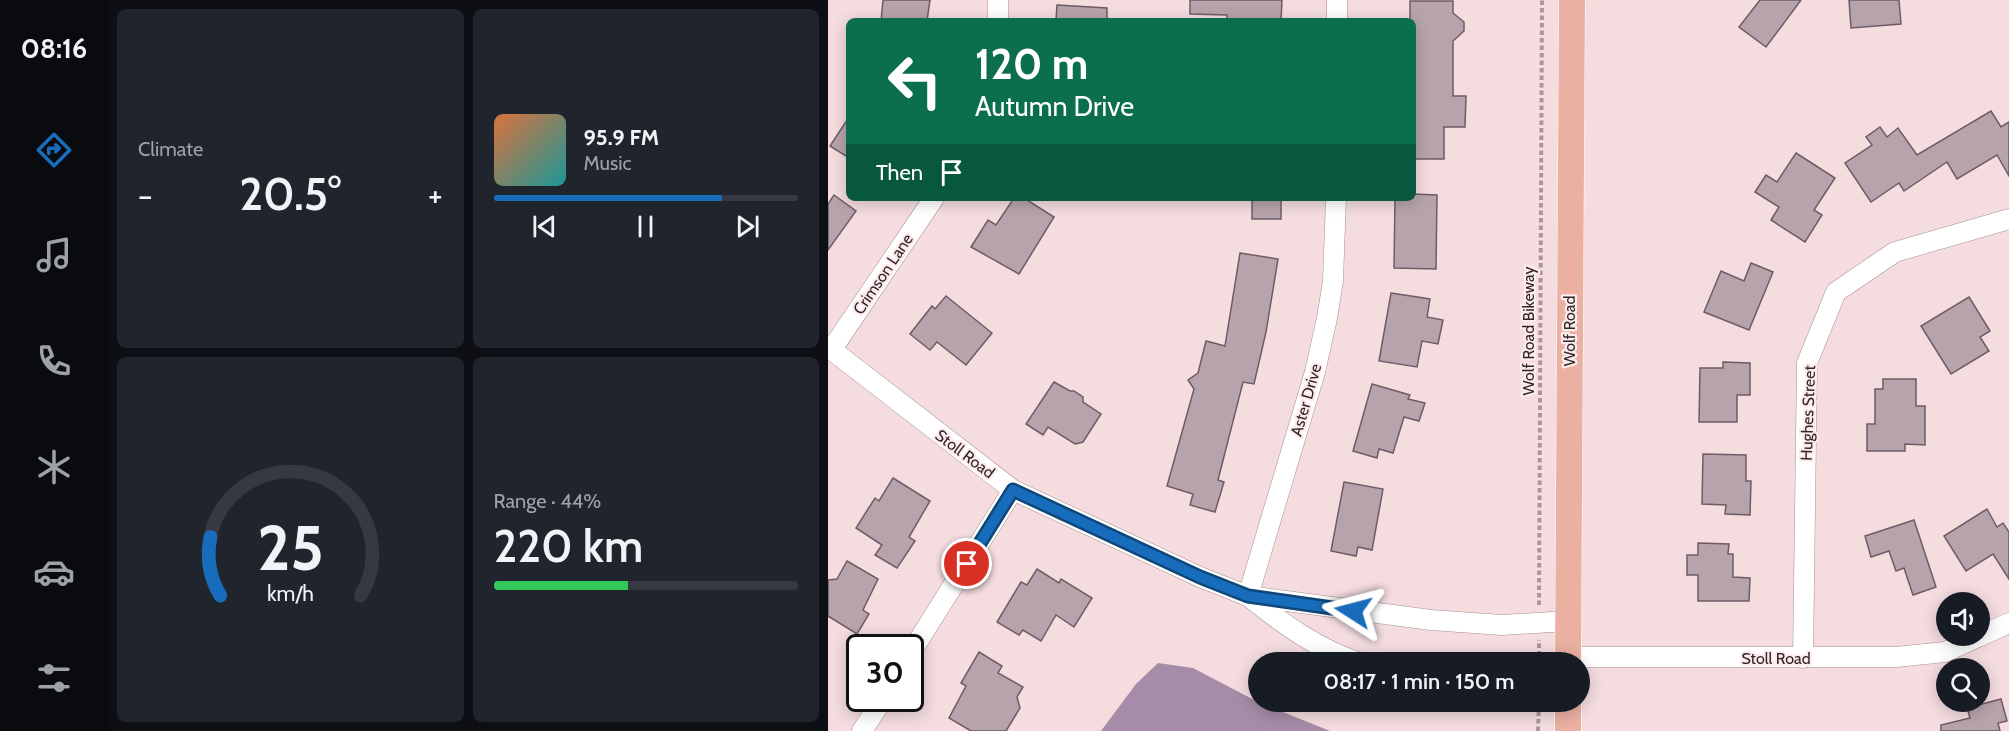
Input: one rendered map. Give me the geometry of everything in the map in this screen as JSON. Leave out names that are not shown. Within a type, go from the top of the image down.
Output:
[{"type":"main road","name":"Wolf Road","points":[[1568,652],[1572,0]]},
{"type":"main road","points":[[1568,712],[1568,731]]},
{"type":"street","points":[[998,0],[998,18]]},
{"type":"street","points":[[1337,0],[1337,18]]},
{"type":"street","name":"Crimson Lane","points":[[830,348],[932,201]]},
{"type":"street","name":"Aster Drive","points":[[1248,596],[1315,372],[1327,318],[1335,258],[1336,201]]},
{"type":"street","name":"Hughes Street","points":[[1803,658],[1808,363],[1836,292],[1895,252],[2009,219]]},
{"type":"street","name":"Stoll Road","points":[[830,348],[1013,490],[1200,577],[1248,596],[1419,619],[1502,625],[1568,621]]},
{"type":"street","points":[[923,634],[1013,490]]},
{"type":"street","name":"Stoll Road","points":[[1248,596],[1295,633],[1331,652]]},
{"type":"street","name":"Stoll Road","points":[[1990,632],[2009,623]]},
{"type":"street","name":"Stoll Road","points":[[1590,660],[1896,657],[1945,652],[1958,646]]},
{"type":"street","points":[[862,731],[874,712]]},
{"type":"path","name":"Wolf Road Bikeway","points":[[1539,652],[1542,0]]},
{"type":"path","points":[[1538,731],[1539,712]]},
{"type":"shaded area","points":[[1158,663],[1193,668],[1248,697],[1248,712],[1283,712],[1330,731],[1101,731],[1136,684]]},
{"type":"building","points":[[883,0],[930,0],[927,18],[881,18]]},
{"type":"building","points":[[1190,0],[1282,0],[1281,18],[1227,18],[1227,15],[1190,14]]},
{"type":"building","points":[[1760,0],[1801,0],[1766,47],[1739,27]]},
{"type":"building","points":[[1849,0],[1899,0],[1901,24],[1851,28]]},
{"type":"building","points":[[1410,1],[1453,1],[1453,13],[1464,22],[1464,31],[1453,41],[1453,96],[1466,96],[1465,127],[1444,127],[1444,159],[1416,159],[1416,18],[1410,18]]},
{"type":"building","points":[[1057,5],[1107,8],[1107,18],[1056,18]]},
{"type":"building","points":[[1991,111],[2001,127],[2009,122],[2009,176],[1997,155],[1957,179],[1947,162],[1904,191],[1899,183],[1871,202],[1845,163],[1872,145],[1866,137],[1880,127],[1887,137],[1898,128],[1917,155]]},
{"type":"building","points":[[846,122],[846,156],[830,146]]},
{"type":"building","points":[[1796,153],[1835,178],[1814,210],[1822,215],[1805,242],[1771,220],[1779,207],[1755,192],[1766,175],[1777,182]]},
{"type":"building","points":[[1416,194],[1437,195],[1436,269],[1394,268],[1395,201],[1416,201]]},
{"type":"building","points":[[834,195],[856,211],[828,250],[828,204]]},
{"type":"building","points":[[1012,201],[1029,201],[1054,217],[1019,274],[971,247],[988,220],[996,225]]},
{"type":"building","points":[[1252,201],[1281,201],[1281,219],[1252,219]]},
{"type":"building","points":[[1240,253],[1278,259],[1266,332],[1254,384],[1243,382],[1218,480],[1224,482],[1215,512],[1190,505],[1193,494],[1167,486],[1194,389],[1188,380],[1198,373],[1206,341],[1225,346]]},
{"type":"building","points":[[1751,263],[1773,272],[1749,330],[1704,312],[1721,271],[1744,281]]},
{"type":"building","points":[[1391,293],[1430,299],[1427,317],[1443,320],[1438,344],[1422,341],[1417,367],[1379,361]]},
{"type":"building","points":[[946,296],[992,333],[966,365],[937,342],[930,350],[910,334],[932,306],[935,309]]},
{"type":"building","points":[[1969,297],[1990,331],[1980,337],[1989,351],[1951,374],[1921,326]]},
{"type":"building","points":[[1723,362],[1750,363],[1750,395],[1737,395],[1737,422],[1699,422],[1700,368],[1723,368]]},
{"type":"building","points":[[1883,379],[1916,379],[1916,406],[1925,406],[1925,445],[1905,444],[1905,451],[1867,451],[1867,424],[1875,424],[1875,389],[1883,389]]},
{"type":"building","points":[[1054,382],[1083,397],[1083,402],[1101,414],[1083,442],[1075,444],[1048,427],[1043,435],[1026,424]]},
{"type":"building","points":[[1372,384],[1410,395],[1408,399],[1425,403],[1419,421],[1404,417],[1393,453],[1379,449],[1377,458],[1353,451]]},
{"type":"building","points":[[1703,454],[1746,455],[1746,481],[1751,481],[1750,515],[1725,514],[1726,505],[1702,504]]},
{"type":"building","points":[[893,478],[930,501],[909,537],[915,541],[897,568],[875,555],[882,545],[856,528],[875,498],[879,501]]},
{"type":"building","points":[[1344,482],[1383,489],[1372,550],[1358,547],[1356,556],[1331,551]]},
{"type":"building","points":[[1987,509],[1997,527],[2003,523],[2009,532],[2009,579],[1993,554],[1966,571],[1944,536]]},
{"type":"building","points":[[1914,520],[1936,587],[1913,595],[1904,568],[1896,571],[1889,551],[1871,557],[1865,536]]},
{"type":"building","points":[[1698,543],[1729,544],[1728,554],[1733,554],[1733,577],[1750,578],[1749,601],[1698,601],[1698,575],[1687,575],[1687,555],[1698,555]]},
{"type":"building","points":[[847,561],[878,579],[863,610],[869,614],[857,634],[828,616],[828,580],[837,579]]},
{"type":"building","points":[[1037,569],[1059,583],[1061,579],[1092,598],[1074,627],[1056,615],[1041,641],[1023,630],[1019,635],[997,622],[1021,582],[1027,585]]},
{"type":"building","points":[[979,652],[1002,666],[998,673],[1023,687],[1017,697],[1020,708],[1006,731],[971,731],[949,718],[966,686],[961,683]]},
{"type":"building","points":[[2001,699],[2007,721],[1998,723],[2000,731],[1941,731],[1941,725],[1970,718],[1968,712],[1990,712],[1990,702]]},
{"type":"route","points":[[967,564],[1013,490],[1200,577],[1248,596],[1353,611]]}]
